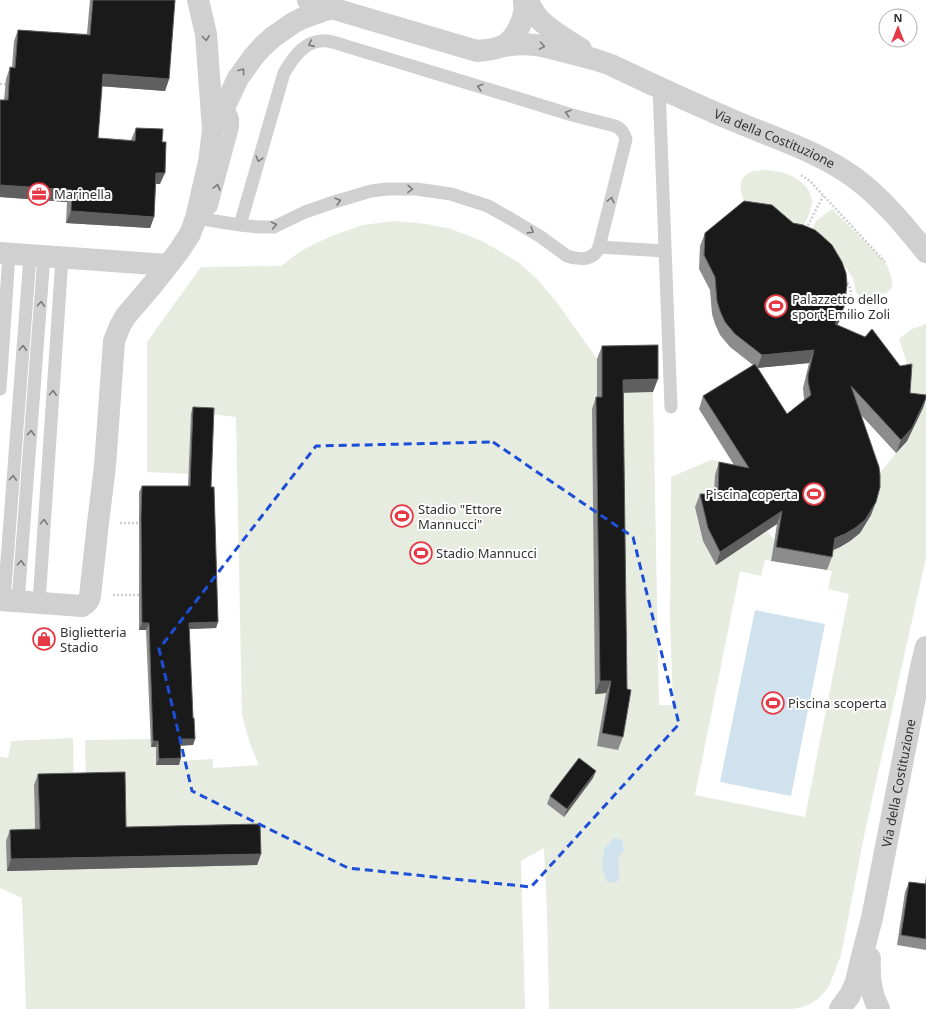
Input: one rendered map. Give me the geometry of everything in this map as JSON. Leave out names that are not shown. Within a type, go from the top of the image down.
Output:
[{"type":"street","points":[[15,601],[82,606],[87,604],[90,596],[105,466],[114,341],[116,333],[128,312],[168,265],[190,234],[196,218],[209,162],[213,130],[206,34],[198,0]]},
{"type":"street","name":"Via della Costituzione","points":[[308,0],[477,51],[491,50],[504,46],[521,44],[536,45],[597,60],[611,65],[733,121],[776,137],[815,154],[836,166],[873,192],[887,206],[926,252]]},
{"type":"street","points":[[504,46],[516,34],[524,11],[524,0]]},
{"type":"street","name":"Via della Costituzione","points":[[527,0],[533,11],[543,23],[597,60]]},
{"type":"street","points":[[213,130],[238,78],[254,56],[273,37],[293,23],[331,8]]},
{"type":"street","points":[[29,255],[168,265]]},
{"type":"street","name":"Via della Costituzione","points":[[841,1009],[855,985],[872,918],[926,647]]},
{"type":"street","name":"Via della Costituzione","points":[[872,918],[870,979],[872,995],[879,1009]]},
{"type":"street","points":[[841,1009],[849,1005],[862,1003],[879,1009]]},
{"type":"lane","points":[[196,218],[240,225],[274,227],[305,212],[371,191],[416,188],[451,194],[488,206],[541,237],[567,256],[572,258],[588,258],[597,252],[599,247],[626,139],[625,135],[619,128],[328,41],[318,41],[306,46],[296,54],[284,73],[240,225]]},
{"type":"lane","points":[[659,87],[671,407]]},
{"type":"lane","points":[[196,218],[212,207],[232,129],[232,116],[224,106]]},
{"type":"lane","points":[[599,247],[664,251]]},
{"type":"lane","points":[[0,389],[29,255]]},
{"type":"lane","points":[[15,601],[29,255]]},
{"type":"lane","points":[[15,601],[29,255]]},
{"type":"path","points":[[0,84],[6,84]]},
{"type":"path","points":[[797,173],[810,181],[885,262]]},
{"type":"path","points":[[803,234],[823,196]]},
{"type":"path","points":[[844,275],[850,288],[852,303]]},
{"type":"highlighted area","points":[[493,442],[633,537],[679,724],[531,887],[348,868],[192,791],[159,649],[316,446]]},
{"type":"shaded area","points":[[765,170],[780,172],[794,177],[807,188],[812,198],[812,203],[802,229],[746,205],[740,188],[742,180],[751,172]]},
{"type":"shaded area","points":[[832,209],[885,262],[892,284],[892,288],[887,293],[864,297],[859,295],[856,292],[853,278],[837,254],[813,232],[816,221]]},
{"type":"shaded area","points":[[393,221],[427,224],[451,229],[482,241],[518,262],[537,279],[556,301],[597,359],[597,393],[653,392],[659,705],[673,705],[670,620],[671,477],[711,460],[748,467],[716,564],[767,531],[774,539],[771,561],[765,560],[761,576],[740,571],[695,795],[805,817],[849,594],[828,589],[832,571],[827,570],[831,551],[853,538],[869,519],[875,499],[874,480],[896,453],[906,406],[908,377],[906,360],[899,339],[912,329],[926,324],[926,558],[865,831],[841,955],[829,986],[818,999],[808,1005],[789,1009],[549,1009],[544,848],[521,861],[525,1009],[26,1009],[22,898],[0,888],[0,757],[8,758],[11,741],[73,738],[74,784],[34,785],[35,822],[86,784],[85,740],[151,739],[151,747],[156,747],[157,765],[179,761],[213,759],[213,768],[259,765],[250,744],[242,715],[236,417],[212,414],[189,474],[147,472],[147,342],[201,267],[281,266],[298,253],[334,235],[363,225]]},
{"type":"water","name":"Piscina scoperta","points":[[755,610],[825,624],[791,796],[720,782]]},
{"type":"water","points":[[614,838],[622,840],[624,851],[619,856],[618,863],[620,876],[616,883],[606,881],[602,865],[604,849]]},
{"type":"building","points":[[93,0],[175,0],[169,79],[103,74],[98,138],[135,141],[136,128],[163,129],[162,142],[166,142],[165,173],[156,173],[154,217],[71,211],[72,190],[0,185],[0,100],[8,100],[10,67],[15,68],[18,30],[90,35]]},
{"type":"building","points":[[744,201],[772,205],[793,223],[815,230],[832,245],[842,262],[846,273],[847,285],[844,307],[835,324],[865,337],[872,329],[900,366],[912,364],[910,393],[926,395],[912,428],[901,440],[851,386],[879,467],[880,487],[876,502],[865,520],[845,534],[835,538],[832,557],[776,547],[782,511],[720,552],[708,528],[700,494],[718,494],[719,462],[749,468],[703,396],[755,364],[787,414],[811,395],[808,375],[814,350],[762,355],[735,334],[725,322],[720,311],[717,301],[715,277],[704,255],[705,233]]},
{"type":"building","points":[[658,345],[658,379],[623,380],[627,689],[631,690],[623,737],[602,733],[611,681],[600,681],[596,397],[602,397],[602,346]]},
{"type":"building","points":[[193,407],[214,408],[211,487],[214,487],[218,622],[189,623],[195,739],[180,739],[181,758],[159,759],[158,741],[153,741],[149,623],[142,623],[142,486],[190,486]]},
{"type":"building","points":[[579,758],[596,771],[567,809],[550,796]]},
{"type":"building","points":[[125,772],[126,827],[260,824],[261,854],[11,859],[10,830],[40,829],[38,774]]},
{"type":"building","points":[[909,882],[926,884],[926,939],[901,935]]},
{"type":"place","name":"Marinella","points":[[39,194]]},
{"type":"place","name":"Palazzetto dello sport Emilio Zoli","points":[[776,306]]},
{"type":"place","name":"Piscina coperta","points":[[814,494]]},
{"type":"place","name":"Stadio \"Ettore Mannucci\"","points":[[402,516]]},
{"type":"place","name":"Stadio Mannucci","points":[[421,553]]},
{"type":"place","name":"Biglietteria Stadio","points":[[44,639]]},
{"type":"place","name":"Piscina scoperta","points":[[773,703]]}]
